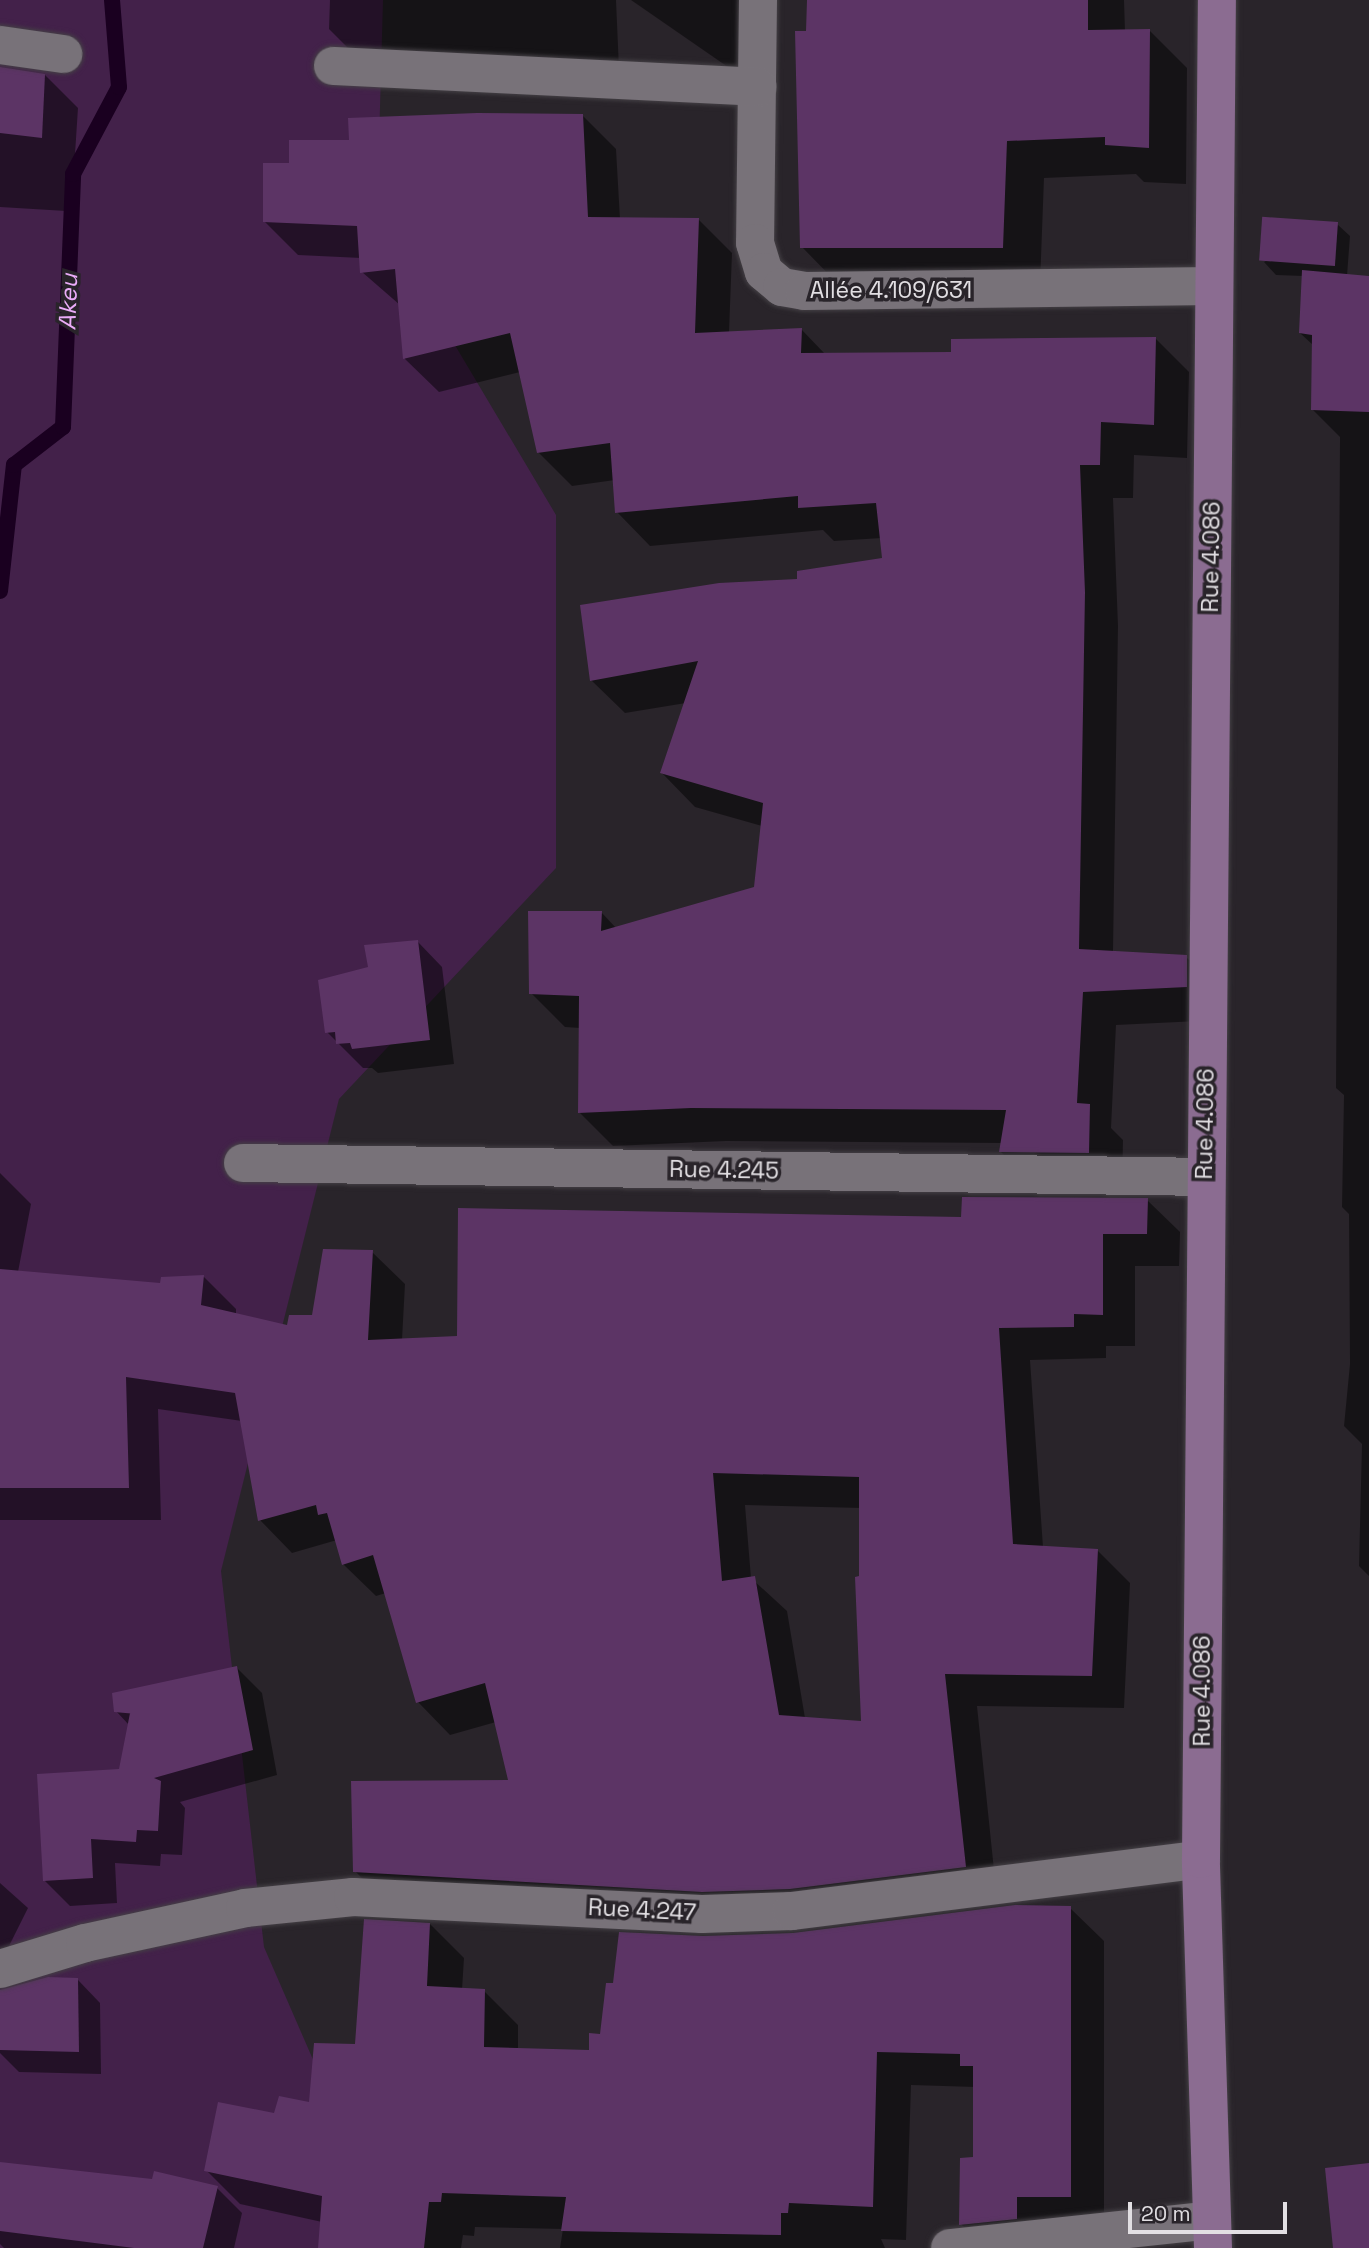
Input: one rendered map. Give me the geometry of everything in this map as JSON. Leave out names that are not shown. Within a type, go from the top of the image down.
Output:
[{"type":"street","name":"Allée 4.109/631","points":[[758,0],[755,243],[764,272],[782,287],[804,292],[1213,286]]},
{"type":"street","name":"Rue 4.086","points":[[1212,2234],[1201,1860],[1204,1177],[1217,0]]},
{"type":"street","points":[[0,45],[63,54]]},
{"type":"street","points":[[333,66],[757,86]]},
{"type":"street","name":"Rue 4.245","points":[[243,1163],[1204,1177]]},
{"type":"street","name":"Rue 4.247","points":[[0,1969],[85,1943],[244,1908],[353,1897],[702,1914],[792,1911],[1201,1860]]},
{"type":"street","points":[[950,2248],[1212,2234]]},
{"type":"shaded area","points":[[0,0],[383,0],[377,214],[556,515],[556,868],[339,1099],[221,1571],[264,1947],[395,2248],[0,2248]]},
{"type":"building","points":[[807,0],[1088,0],[1088,30],[1150,29],[1149,148],[1105,145],[1105,137],[1007,141],[1003,248],[800,248],[795,31],[806,31]]},
{"type":"building","points":[[0,67],[45,74],[42,138],[0,133]]},
{"type":"building","points":[[477,113],[583,114],[588,217],[699,218],[695,333],[802,328],[801,353],[951,352],[951,339],[1156,337],[1154,425],[1101,422],[1100,465],[1080,465],[1085,592],[1079,949],[1187,955],[1187,987],[1083,992],[1077,1103],[1090,1104],[1089,1153],[999,1152],[1006,1110],[691,1108],[578,1113],[579,996],[529,994],[528,911],[602,911],[601,931],[754,887],[763,803],[660,773],[698,661],[590,681],[580,605],[719,583],[797,579],[797,571],[882,558],[876,503],[798,508],[798,496],[615,513],[610,443],[537,453],[510,333],[403,359],[395,269],[360,273],[357,226],[263,222],[263,163],[289,163],[289,140],[349,140],[348,118]]},
{"type":"building","points":[[1262,217],[1338,222],[1335,266],[1259,261]]},
{"type":"building","points":[[1302,270],[1369,276],[1369,412],[1311,410],[1312,335],[1299,333]]},
{"type":"building","points":[[418,940],[430,1040],[352,1049],[350,1043],[336,1044],[335,1032],[325,1033],[318,980],[368,967],[364,945]]},
{"type":"building","points":[[962,1197],[1148,1198],[1147,1234],[1103,1234],[1103,1315],[1074,1314],[1074,1327],[999,1328],[1013,1544],[1098,1549],[1092,1676],[945,1674],[966,1867],[790,1889],[702,1892],[353,1872],[351,1781],[508,1780],[485,1683],[416,1703],[373,1555],[342,1565],[327,1513],[318,1515],[316,1505],[258,1521],[235,1393],[126,1377],[129,1488],[0,1488],[0,1269],[160,1283],[161,1277],[204,1275],[201,1305],[287,1325],[289,1315],[312,1315],[323,1249],[373,1250],[368,1340],[457,1336],[458,1208],[961,1217]],"holes":[[[713,1473],[859,1477],[859,1576],[855,1577],[861,1721],[779,1715],[755,1576],[722,1581]]]},
{"type":"building","points":[[237,1666],[253,1750],[154,1778],[161,1781],[158,1831],[137,1830],[136,1842],[91,1839],[93,1878],[43,1881],[37,1774],[119,1769],[130,1713],[114,1712],[112,1693]]},
{"type":"building","points":[[1015,1905],[1071,1906],[1071,2197],[1017,2197],[1017,2219],[959,2225],[960,2158],[973,2157],[973,2066],[960,2066],[960,2054],[877,2052],[873,2207],[789,2203],[788,2213],[781,2213],[781,2235],[561,2231],[566,2197],[442,2193],[441,2202],[429,2202],[424,2248],[318,2248],[322,2196],[204,2171],[218,2102],[274,2113],[279,2096],[309,2102],[314,2043],[355,2044],[364,1919],[430,1923],[427,1986],[485,1989],[484,2047],[589,2050],[589,2033],[600,2034],[606,1983],[613,1983],[619,1932],[703,1936],[793,1933]]},
{"type":"building","points":[[48,1977],[78,1978],[79,2052],[0,2050],[0,1990]]},
{"type":"building","points":[[0,2162],[152,2179],[154,2171],[218,2186],[203,2248],[134,2248],[0,2231]]},
{"type":"building","points":[[1369,2163],[1369,2248],[1333,2248],[1325,2168]]},
{"type":"waterway","name":"Akeu","points":[[0,591],[14,465],[63,427],[73,174],[119,87],[112,0]]}]
